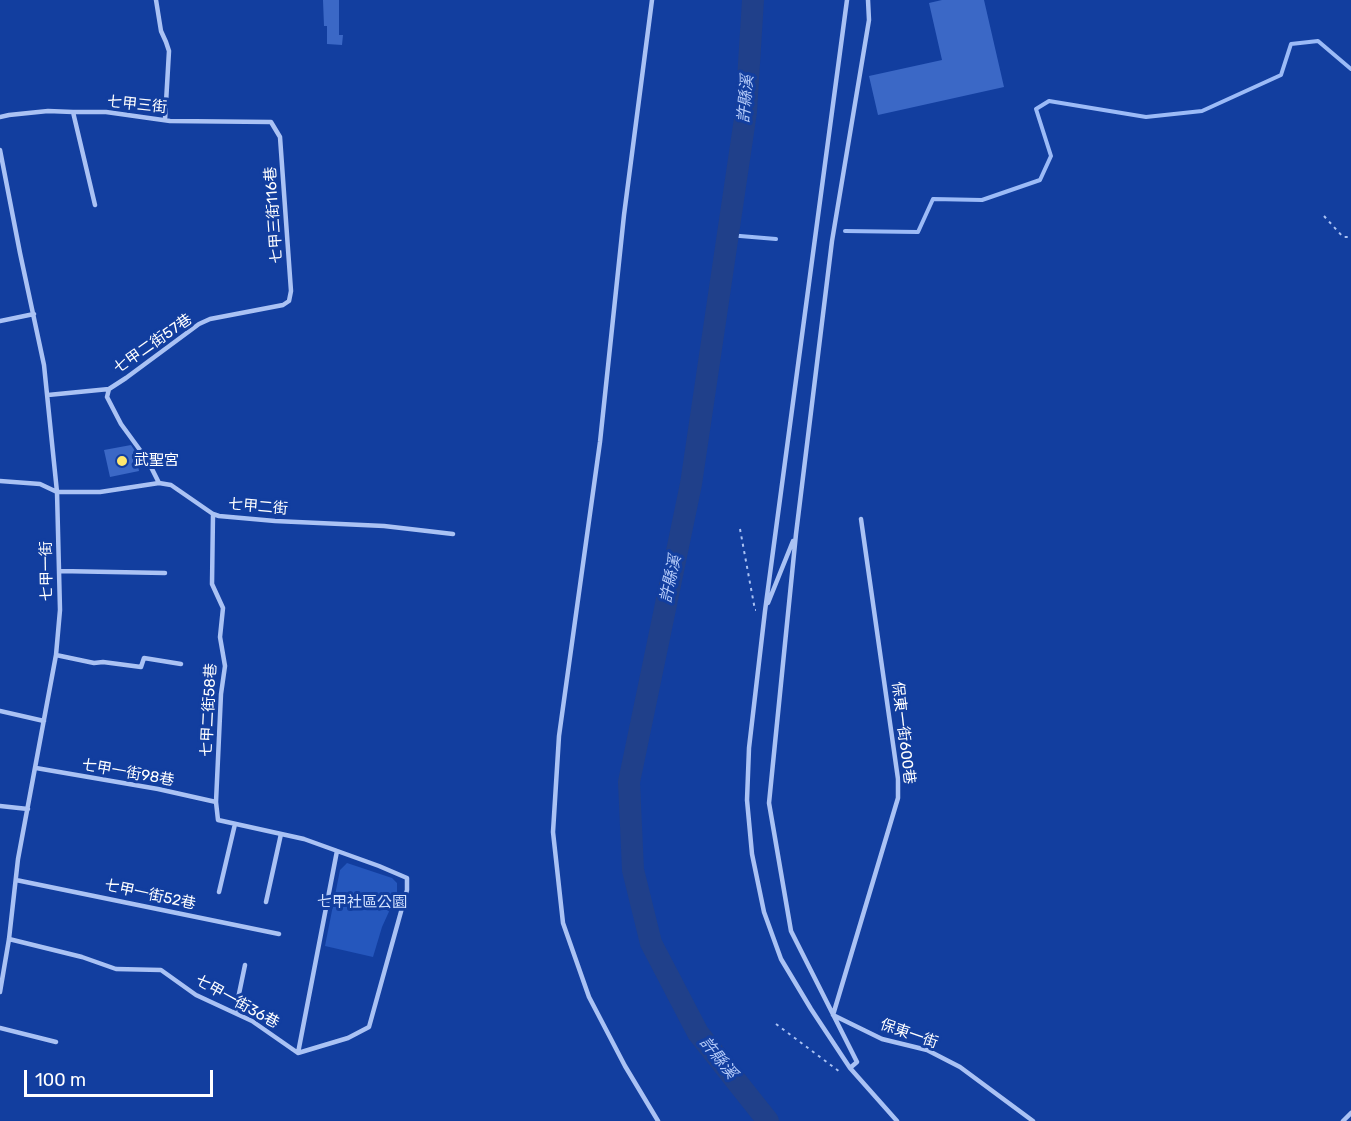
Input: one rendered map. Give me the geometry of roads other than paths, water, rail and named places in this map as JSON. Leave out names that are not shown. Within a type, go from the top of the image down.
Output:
[{"type":"lane","points":[[156,0],[161,31],[169,51],[165,120]]},
{"type":"lane","points":[[652,0],[624,215],[600,442],[559,736],[553,832],[563,923],[589,997],[625,1066],[658,1121]]},
{"type":"lane","points":[[847,0],[765,611],[749,748],[747,800],[752,854],[764,912],[781,959],[850,1068],[897,1121]]},
{"type":"lane","points":[[850,1068],[856,1062],[791,931],[769,802],[796,534],[832,241],[869,20],[867,0]]},
{"type":"lane","name":"七甲三街","points":[[0,117],[9,114],[48,111],[106,112],[165,120],[271,122]]},
{"type":"lane","points":[[73,112],[94,205]]},
{"type":"lane","name":"七甲三街116巷","points":[[271,122],[280,138],[291,291],[289,301],[283,306]]},
{"type":"lane","name":"七甲一街","points":[[0,150],[44,365],[48,395],[57,492],[60,610],[56,656],[18,859],[9,939],[0,992]]},
{"type":"lane","name":"七甲二街57巷","points":[[159,483],[148,461],[121,424],[108,397],[109,389],[199,324],[210,319],[283,306]]},
{"type":"lane","points":[[0,321],[34,314]]},
{"type":"lane","points":[[48,395],[109,389]]},
{"type":"lane","points":[[0,481],[40,484],[57,492],[100,492],[159,483]]},
{"type":"lane","name":"七甲二街","points":[[159,483],[171,485],[219,516],[384,526],[453,534]]},
{"type":"lane","name":"七甲二街58巷","points":[[213,514],[212,584],[223,608],[220,637],[225,666],[221,694],[216,802]]},
{"type":"lane","name":"保東一街600巷","points":[[833,1015],[898,798],[898,779],[861,519]]},
{"type":"lane","points":[[765,611],[796,534]]},
{"type":"lane","points":[[59,571],[165,573]]},
{"type":"lane","points":[[56,656],[94,663],[141,667],[144,658],[181,664]]},
{"type":"lane","points":[[0,711],[44,721]]},
{"type":"lane","name":"七甲一街98巷","points":[[36,768],[158,789],[216,802]]},
{"type":"lane","points":[[216,802],[218,820],[304,839],[379,866],[407,878],[407,890],[369,1027],[348,1038],[298,1053],[337,851]]},
{"type":"lane","points":[[0,806],[28,809]]},
{"type":"lane","points":[[219,892],[235,824]]},
{"type":"lane","points":[[266,902],[281,834]]},
{"type":"lane","name":"七甲一街52巷","points":[[16,880],[279,934]]},
{"type":"lane","name":"七甲一街36巷","points":[[9,939],[82,957],[116,969],[161,970],[196,995],[252,1021],[298,1053]]},
{"type":"lane","points":[[235,1013],[245,965]]},
{"type":"lane","name":"保東一街","points":[[833,1015],[882,1039],[927,1050],[960,1067],[1033,1121]]},
{"type":"lane","points":[[0,1028],[56,1042]]},
{"type":"lane","points":[[1343,1121],[1351,1113]]},
{"type":"waterway","name":"許縣溪","points":[[753,0],[746,112],[691,484],[629,782],[633,870],[651,943],[698,1033],[768,1121]]},
{"type":"waterway","points":[[845,231],[918,232],[933,199],[982,200],[1040,180],[1051,156],[1036,109],[1049,101],[1146,117],[1202,111],[1281,75],[1291,44],[1318,41],[1351,69]]},
{"type":"waterway","points":[[728,235],[776,239]]},
{"type":"place","name":"武聖宮","points":[[122,461]]},
{"type":"park label","name":"七甲社區公園","points":[[362,903]]}]
